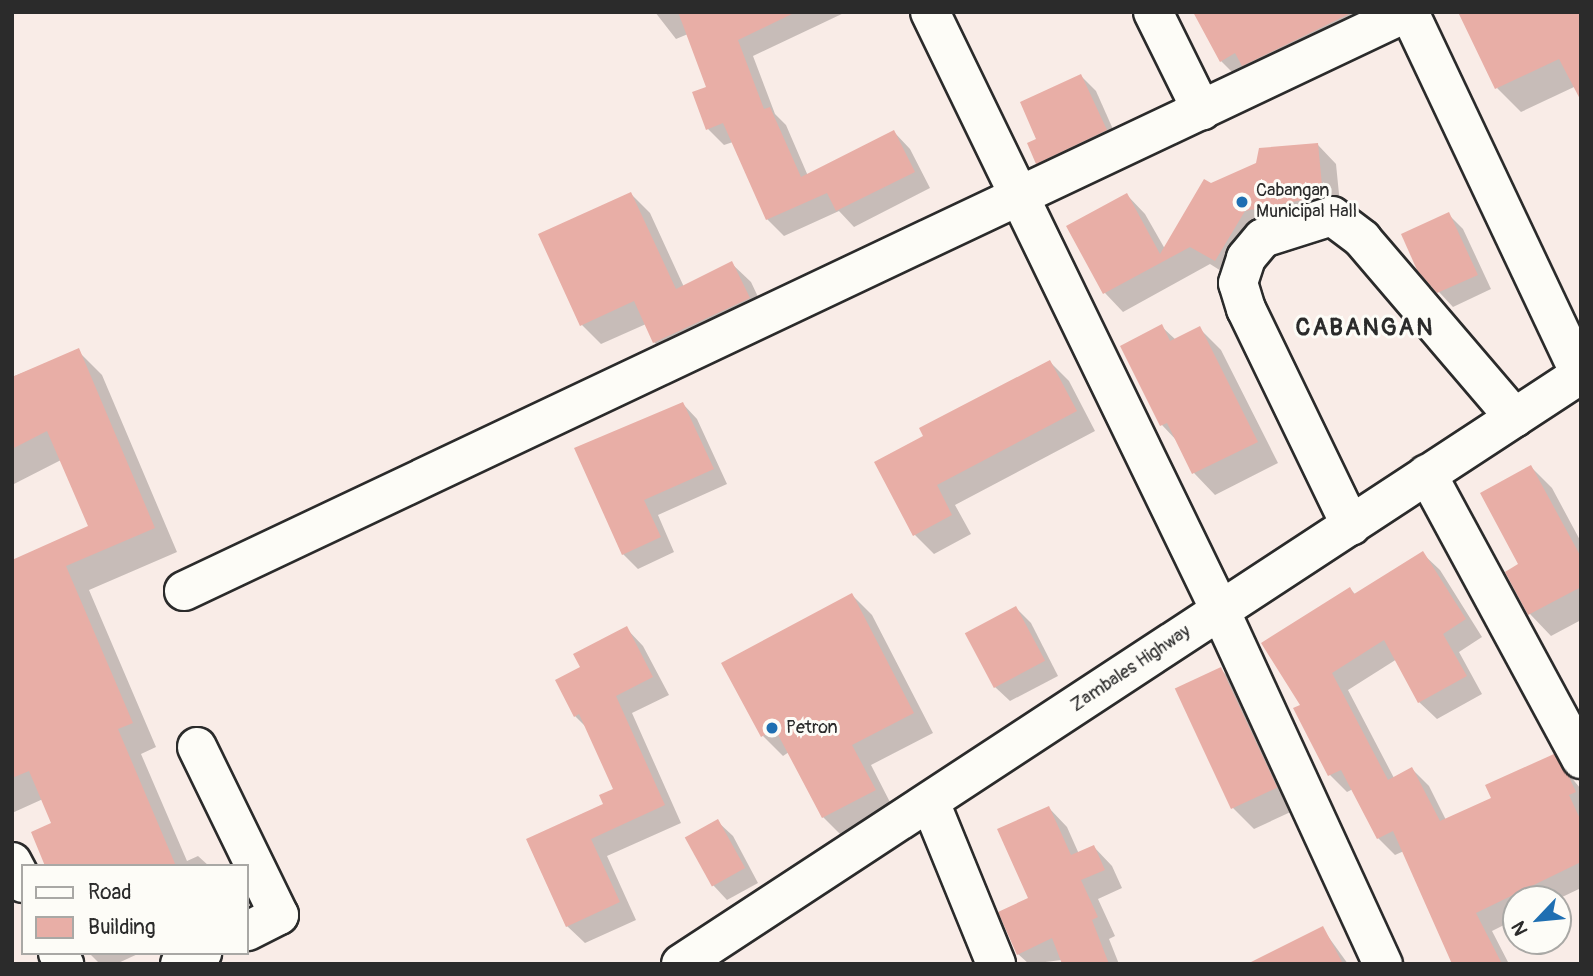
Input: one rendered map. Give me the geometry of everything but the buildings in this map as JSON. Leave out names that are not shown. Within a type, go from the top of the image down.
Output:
[{"type":"street","points":[[930,12],[1220,610],[1383,964]]},
{"type":"street","points":[[1153,12],[1202,111]]},
{"type":"street","points":[[184,591],[1019,200],[1408,12],[1580,375]]},
{"type":"street","points":[[1352,526],[1246,309],[1238,283],[1246,258],[1263,239],[1332,216],[1362,239],[1515,418]]},
{"type":"street","name":"Zambales Highway","points":[[681,964],[1580,375]]},
{"type":"street","points":[[1427,474],[1581,759]]},
{"type":"street","points":[[197,747],[279,915],[248,930]]},
{"type":"street","points":[[930,802],[996,964]]},
{"type":"street","points":[[12,862],[21,879]]},
{"type":"street","points":[[180,964],[198,955]]},
{"type":"place","name":"Cabangan Municipal Hall","points":[[1242,202]]},
{"type":"place","name":"Petron","points":[[772,728]]},
{"type":"district","name":"CABANGAN","points":[[1365,328]]}]
